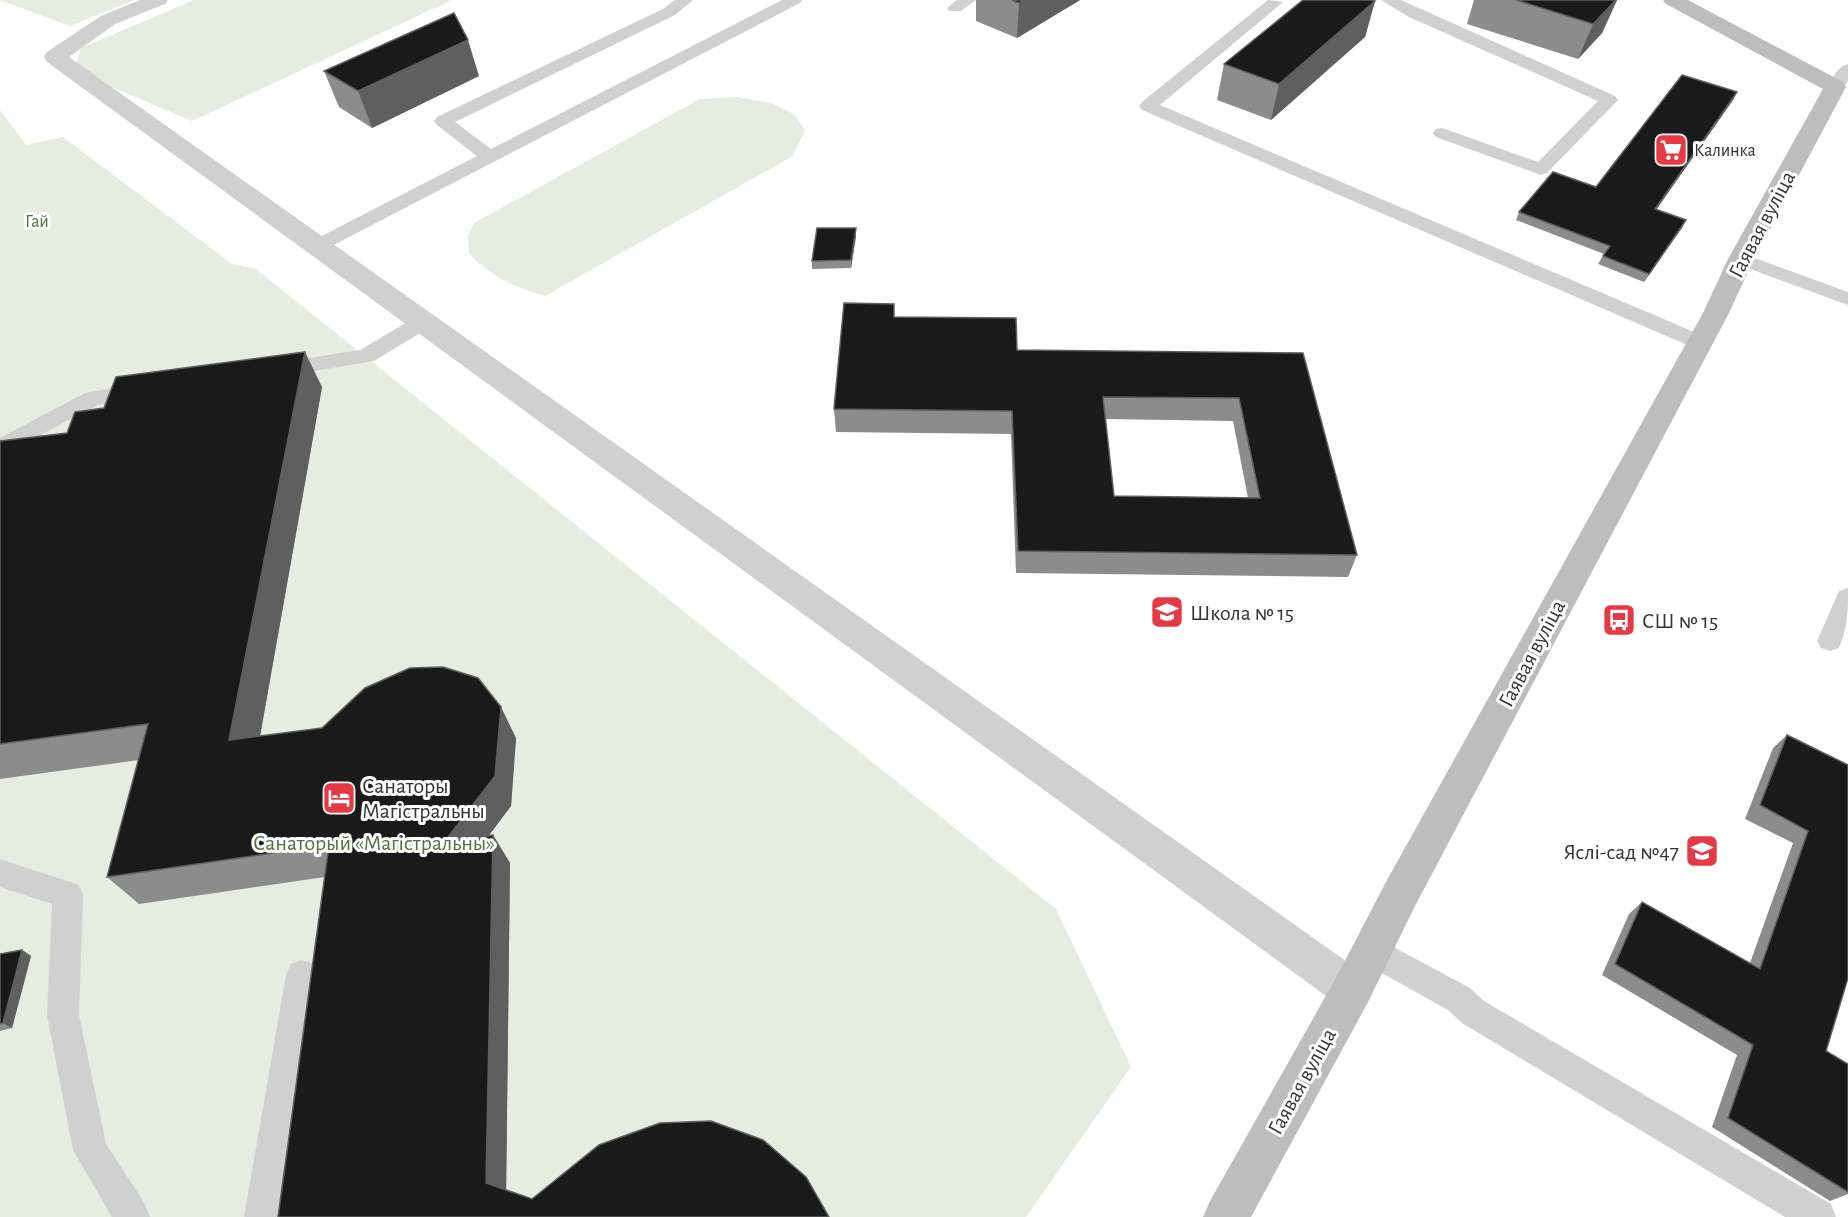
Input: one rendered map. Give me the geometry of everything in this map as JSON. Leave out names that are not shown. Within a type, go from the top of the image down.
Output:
[{"type":"main road","name":"Гаявая вуліца","points":[[1226,1217],[1373,951],[1401,893],[1716,312],[1741,259],[1844,84],[1673,0]]},
{"type":"street","points":[[158,0],[108,20],[55,57],[1352,990]]},
{"type":"lane","points":[[490,156],[443,121],[669,12],[685,0]]},
{"type":"lane","points":[[317,246],[794,0]]},
{"type":"lane","points":[[1389,0],[1415,14],[1609,100],[1541,169],[1442,133]]},
{"type":"lane","points":[[1275,2],[1148,106],[1699,342]]},
{"type":"lane","points":[[1741,259],[1848,299]]},
{"type":"lane","points":[[252,374],[366,356],[423,322]]},
{"type":"lane","points":[[0,448],[93,398],[161,388]]},
{"type":"lane","points":[[1830,641],[1848,598]]},
{"type":"lane","points":[[0,873],[68,894],[63,1015],[76,1083],[90,1150],[132,1217]]},
{"type":"lane","points":[[1373,951],[1459,999],[1473,1011],[1818,1217]]},
{"type":"lane","points":[[262,1217],[302,975]]},
{"type":"green space","points":[[0,0],[134,0],[70,26]]},
{"type":"green space","points":[[194,0],[452,0],[192,121],[74,71],[81,48]]},
{"type":"green space","points":[[737,97],[771,103],[794,114],[805,130],[793,156],[545,296],[504,280],[486,269],[469,254],[468,236],[474,223],[700,99]]},
{"type":"green space","name":"Санаторый «Магістральны»","points":[[0,110],[26,145],[63,137],[232,264],[256,269],[1056,909],[1131,1067],[1026,1217],[0,1217]]},
{"type":"building","points":[[1303,0],[1375,1],[1279,84],[1224,64]]},
{"type":"building","points":[[1516,0],[1616,0],[1593,24]]},
{"type":"building","points":[[454,13],[468,40],[358,91],[324,71]]},
{"type":"building","points":[[1682,75],[1737,92],[1655,209],[1686,220],[1649,274],[1603,256],[1610,246],[1519,212],[1553,172],[1596,187]]},
{"type":"building","points":[[817,228],[856,228],[851,260],[812,261]]},
{"type":"building","points":[[844,303],[894,304],[894,317],[1016,318],[1017,350],[1303,353],[1357,555],[1018,551],[1012,411],[834,409]],"holes":[[[1103,397],[1239,398],[1260,498],[1114,496]]]},
{"type":"building","name":"Санаторы Магістральны","points":[[305,352],[229,740],[322,728],[365,688],[410,668],[443,667],[478,678],[501,707],[495,776],[442,845],[493,835],[486,1183],[532,1199],[599,1145],[660,1123],[711,1121],[763,1140],[806,1177],[829,1217],[278,1217],[329,845],[107,877],[148,724],[0,744],[0,441],[67,433],[75,412],[104,408],[116,377]]},
{"type":"building","points":[[1787,735],[1848,765],[1848,978],[1826,1051],[1848,1064],[1848,1192],[1728,1118],[1753,1045],[1615,964],[1642,902],[1760,969],[1808,831],[1760,805]]},
{"type":"building","points":[[22,950],[3,1023],[0,1024],[0,954]]},
{"type":"place","name":"Калинка","points":[[1671,150]]},
{"type":"place","name":"Школа № 15","points":[[1167,612]]},
{"type":"place","name":"СШ № 15","points":[[1619,620]]},
{"type":"place","name":"Санаторы Магістральны","points":[[339,798]]},
{"type":"place","name":"Яслі-сад №47","points":[[1702,851]]},
{"type":"park label","name":"Гай","points":[[37,221]]}]
